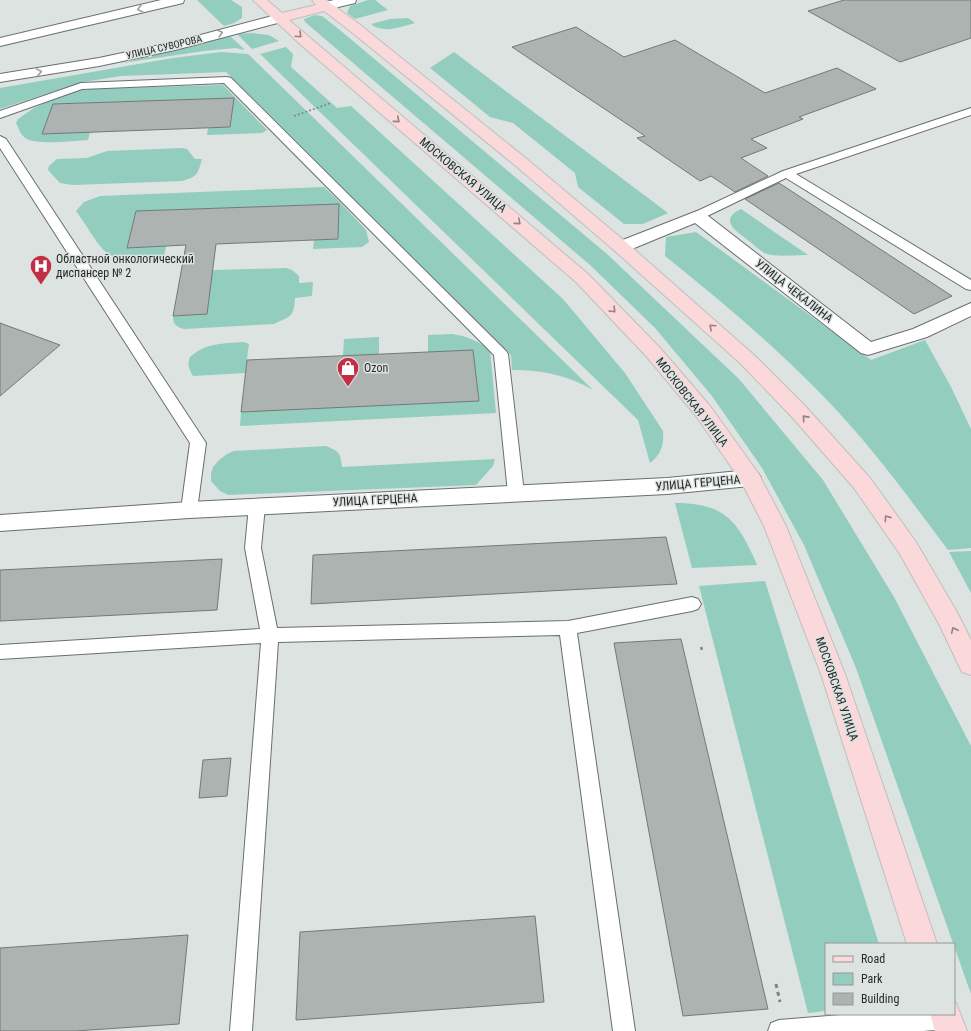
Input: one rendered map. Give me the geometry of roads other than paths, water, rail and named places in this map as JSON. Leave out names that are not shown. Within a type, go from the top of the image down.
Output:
[{"type":"main road","name":"МОСКОВСКАЯ УЛИЦА","points":[[259,0],[582,278],[654,353],[703,411],[750,478],[775,526],[833,674],[922,943]]},
{"type":"main road","name":"УЛИЦА СУВОРОВА","points":[[280,18],[322,3]]},
{"type":"main road","points":[[322,3],[354,27],[522,163],[621,247],[746,359],[799,412],[862,483],[908,548],[950,621],[971,665]]},
{"type":"street","points":[[0,42],[178,0]]},
{"type":"street","points":[[322,3],[350,0]]},
{"type":"street","name":"УЛИЦА СУВОРОВА","points":[[0,78],[99,62],[168,47],[280,18]]},
{"type":"street","points":[[621,247],[697,216]]},
{"type":"street","name":"УЛИЦА ЧЕКАЛИНА","points":[[697,216],[868,349],[920,333],[971,309]]},
{"type":"street","name":"УЛИЦА ГЕРЦЕНА","points":[[0,523],[257,506],[667,486],[750,478]]},
{"type":"lane","points":[[0,115],[81,86],[226,80],[501,354],[516,493]]},
{"type":"lane","points":[[697,216],[786,173],[971,111]]},
{"type":"lane","points":[[0,139],[198,443],[189,510]]},
{"type":"lane","points":[[786,173],[971,286]]},
{"type":"lane","points":[[241,1031],[270,635],[253,548],[257,506]]},
{"type":"lane","points":[[0,652],[270,635],[568,628],[692,604]]},
{"type":"lane","points":[[568,628],[624,1031]]},
{"type":"lane","points":[[779,1031],[948,1021]]},
{"type":"place","name":"Областной онкологический диспансер № 2","points":[[41,286]]},
{"type":"place","name":"Ozon","points":[[348,388]]}]
